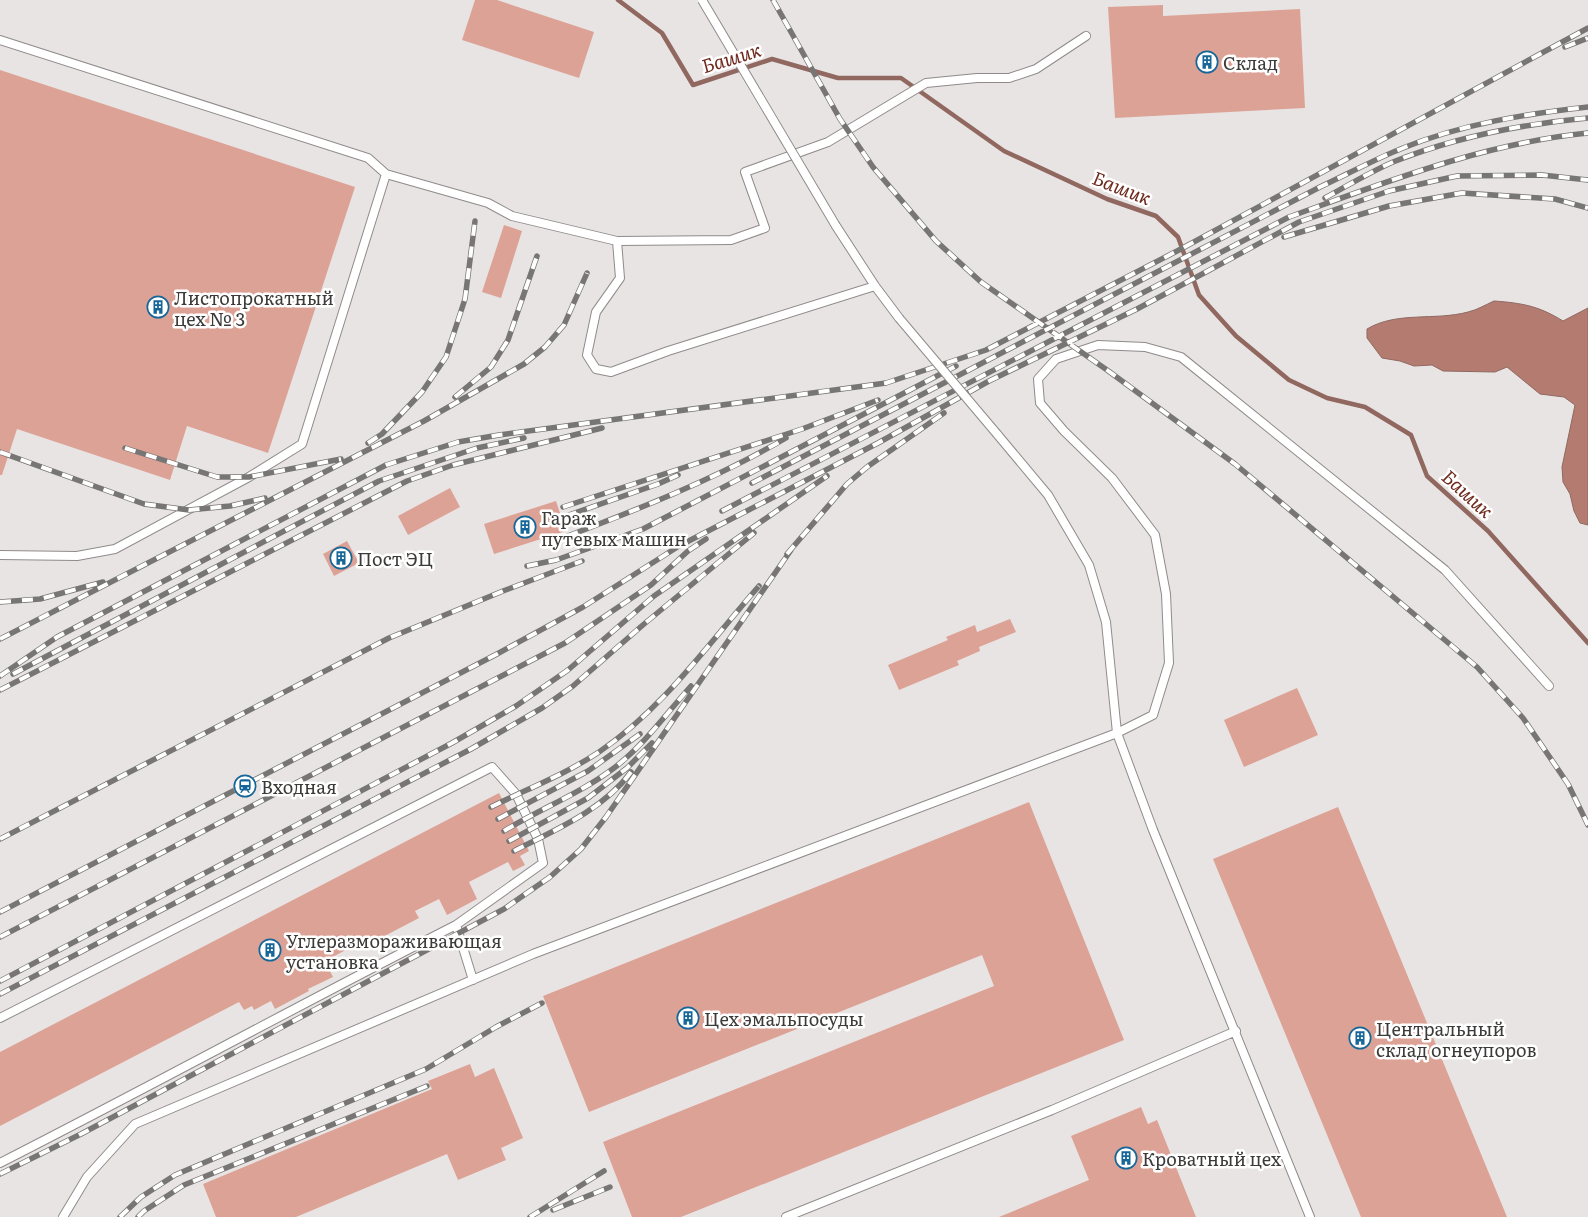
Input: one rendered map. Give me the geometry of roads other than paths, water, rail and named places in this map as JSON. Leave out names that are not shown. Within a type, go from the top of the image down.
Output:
[{"type":"lane","points":[[702,0],[836,226],[874,286],[1048,495],[1090,565],[1106,622],[1117,733],[1153,830],[1310,1217]]},
{"type":"lane","points":[[0,40],[368,158],[386,174],[488,203],[512,216],[617,241],[731,240],[765,228],[745,172],[828,142],[926,83],[977,78],[1009,78],[1036,70],[1086,36]]},
{"type":"lane","points":[[0,555],[77,556],[115,549],[249,477],[302,444],[386,174]]},
{"type":"lane","points":[[617,241],[620,278],[596,312],[587,355],[596,370],[611,372],[712,336],[874,286]]},
{"type":"lane","points":[[64,1217],[87,1177],[135,1124],[614,922],[679,900],[1117,733],[1153,716],[1169,664],[1166,594],[1155,535],[1112,478],[1064,431],[1040,404],[1038,380],[1056,359],[1098,345],[1145,347],[1181,357],[1445,570],[1549,686]]},
{"type":"lane","points":[[0,1018],[492,767],[516,794],[538,839],[543,863],[456,925],[318,995],[173,1075],[0,1163]]},
{"type":"lane","points":[[456,925],[473,980]]},
{"type":"lane","points":[[786,1217],[1052,1110],[1236,1031]]},
{"type":"waterway","name":"Башик","points":[[618,0],[662,33],[693,85],[772,59],[838,78],[901,78],[1004,151],[1107,199],[1156,216],[1178,237],[1199,295],[1236,336],[1289,380],[1327,398],[1365,407],[1411,435],[1427,476],[1488,531],[1588,643]]},
{"type":"railway","points":[[773,0],[840,119],[873,167],[936,241],[981,282],[1107,370],[1235,464],[1477,667],[1523,718],[1568,784],[1588,825]]},
{"type":"railway","points":[[0,676],[57,637],[386,465],[458,442],[499,435],[886,383],[986,350],[1179,250],[1588,28]]},
{"type":"railway","points":[[1565,47],[1588,38]]},
{"type":"railway","points":[[752,483],[1320,187],[1382,157],[1425,140],[1471,126],[1541,113],[1588,107]]},
{"type":"railway","points":[[1325,198],[1384,166],[1440,145],[1514,128],[1588,118]]},
{"type":"railway","points":[[722,511],[1289,217],[1399,178],[1474,155],[1511,145],[1588,133]]},
{"type":"railway","points":[[0,912],[497,654],[583,607],[679,546],[878,443],[989,381],[1137,309],[1299,222],[1389,191],[1457,176],[1542,175],[1588,180]]},
{"type":"railway","points":[[1284,237],[1389,206],[1462,193],[1555,199],[1588,208]]},
{"type":"railway","points":[[368,443],[382,434],[422,392],[446,357],[465,299],[475,221]]},
{"type":"railway","points":[[455,397],[491,367],[508,340],[537,256]]},
{"type":"railway","points":[[0,639],[424,421],[524,364],[545,347],[564,325],[587,273]]},
{"type":"railway","points":[[527,566],[556,560],[643,529],[956,366]]},
{"type":"railway","points":[[563,507],[802,429],[878,400]]},
{"type":"railway","points":[[787,554],[847,484],[867,467],[944,413]]},
{"type":"railway","points":[[0,690],[407,481],[453,465],[602,428]]},
{"type":"railway","points":[[13,674],[379,481],[477,448],[524,438]]},
{"type":"railway","points":[[547,544],[699,483],[786,438]]},
{"type":"railway","points":[[125,448],[217,477],[249,477],[341,459]]},
{"type":"railway","points":[[0,452],[144,504],[189,510],[230,506],[265,498]]},
{"type":"railway","points":[[566,516],[658,484],[678,475]]},
{"type":"railway","points":[[0,981],[452,743],[516,706],[568,670],[654,596],[827,476]]},
{"type":"railway","points":[[0,994],[471,749],[542,708],[573,686],[644,624],[754,533]]},
{"type":"railway","points":[[0,937],[565,643],[651,585],[688,551],[706,539]]},
{"type":"railway","points":[[0,1174],[81,1134],[504,909],[550,877],[581,849],[606,817],[791,550]]},
{"type":"railway","points":[[0,839],[389,638],[582,561]]},
{"type":"railway","points":[[0,602],[40,599],[103,582]]},
{"type":"railway","points":[[491,807],[573,767],[599,752],[622,735],[665,696],[759,586]]},
{"type":"railway","points":[[504,831],[588,785],[614,768],[645,739],[691,686]]},
{"type":"railway","points":[[498,819],[588,771],[640,734]]},
{"type":"railway","points":[[509,841],[588,798],[627,768],[652,743]]},
{"type":"railway","points":[[514,851],[562,827],[592,808],[607,797],[631,772]]},
{"type":"railway","points":[[120,1217],[141,1197],[175,1175],[426,1069],[496,1027],[542,1003]]},
{"type":"railway","points":[[138,1217],[184,1185],[427,1086]]},
{"type":"railway","points":[[530,1217],[604,1171]]},
{"type":"railway","points":[[553,1210],[610,1187]]},
{"type":"place","name":"Склад","points":[[1207,62]]},
{"type":"place","name":"Листопрокатный цех № 3","points":[[158,307]]},
{"type":"place","name":"Гараж путевых машин","points":[[525,527]]},
{"type":"place","name":"Поcт ЭЦ","points":[[341,558]]},
{"type":"place","name":"Входная","points":[[245,786]]},
{"type":"place","name":"Углеразмораживающая установка","points":[[270,950]]},
{"type":"place","name":"Цех эмальпосуды","points":[[688,1018]]},
{"type":"place","name":"Центральный склад огнеупоров","points":[[1360,1038]]},
{"type":"place","name":"Кроватный цех","points":[[1126,1158]]}]
